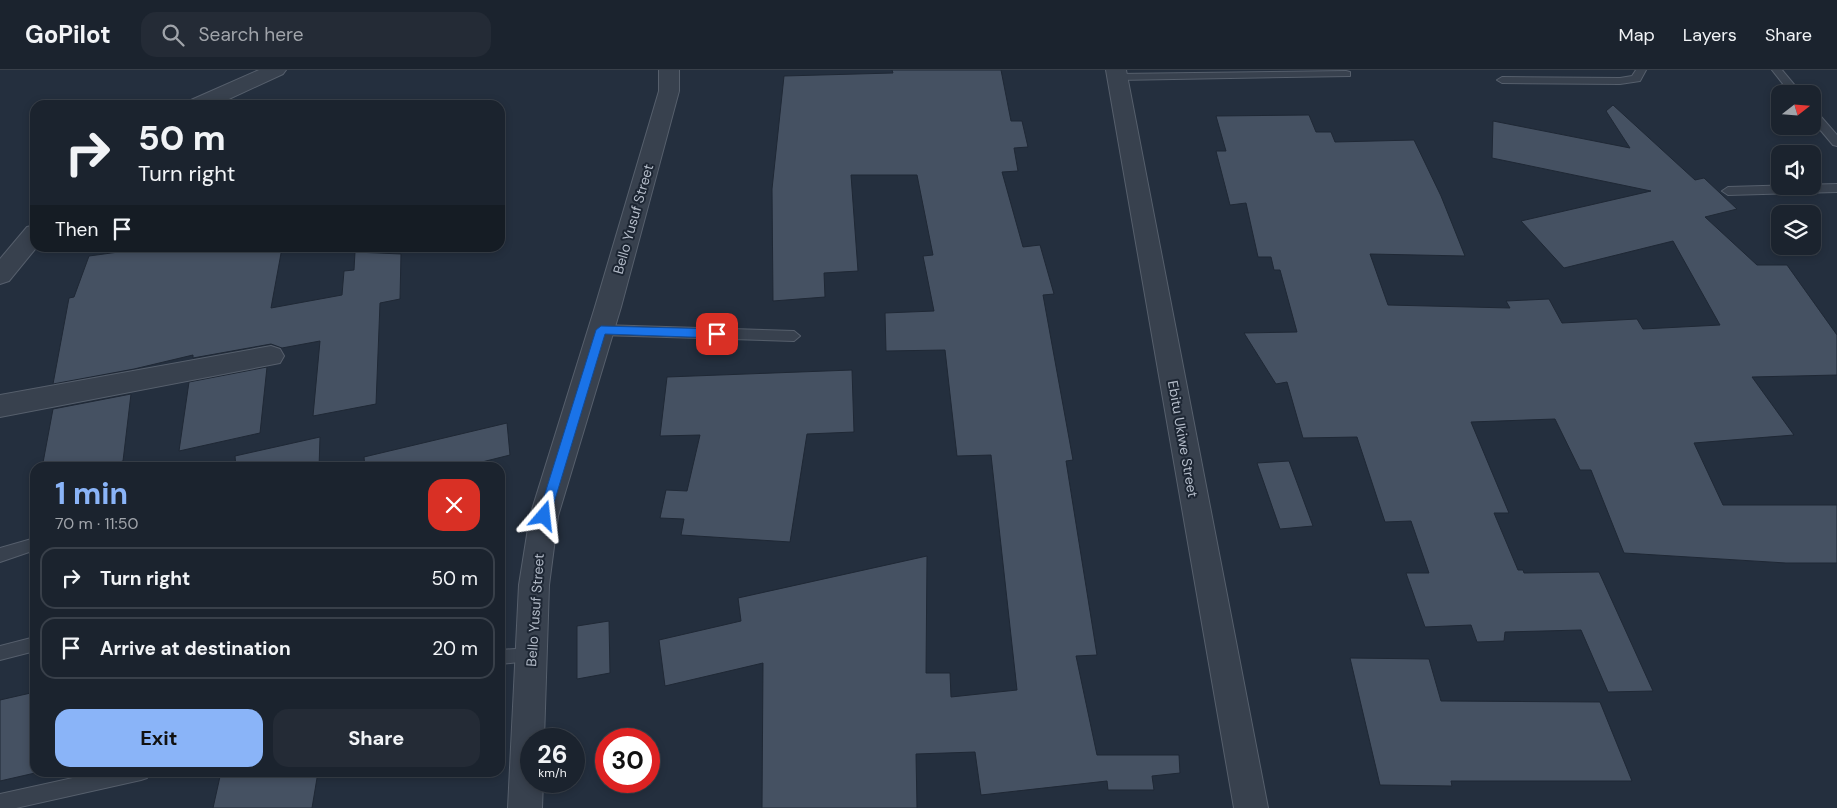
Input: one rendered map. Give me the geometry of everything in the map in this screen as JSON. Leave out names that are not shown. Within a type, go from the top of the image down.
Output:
[{"type":"street","points":[[209,100],[276,70]]},
{"type":"street","name":"Bello Yusuf Street","points":[[525,808],[534,585],[544,516],[601,330],[669,91],[669,70]]},
{"type":"street","name":"Ebitu Ukiwe Street","points":[[1117,74],[1251,808]]},
{"type":"street","points":[[0,275],[30,239]]},
{"type":"street","points":[[0,406],[271,356]]},
{"type":"lane","points":[[1502,80],[1620,81],[1636,79],[1641,70]]},
{"type":"lane","points":[[1777,70],[1790,85]]},
{"type":"lane","points":[[1117,74],[1346,74]]},
{"type":"lane","points":[[1821,123],[1837,142]]},
{"type":"lane","points":[[1728,190],[1837,188]]},
{"type":"lane","points":[[601,330],[794,336]]},
{"type":"lane","points":[[0,555],[30,546]]},
{"type":"lane","points":[[0,652],[30,645]]},
{"type":"lane","points":[[505,657],[531,655]]},
{"type":"lane","points":[[0,803],[118,777]]},
{"type":"building","points":[[892,70],[1001,70],[1011,121],[1022,121],[1028,147],[1014,148],[1018,171],[1002,172],[1023,247],[1040,245],[1054,294],[1043,295],[1073,460],[1066,461],[1097,655],[1076,656],[1097,755],[1179,755],[1180,773],[1152,776],[1154,790],[1108,790],[1107,781],[981,795],[975,752],[916,754],[917,808],[762,808],[763,663],[665,686],[659,640],[741,621],[738,598],[927,556],[926,673],[950,673],[951,697],[1017,690],[991,455],[957,456],[945,350],[886,351],[885,313],[934,311],[923,256],[933,255],[917,175],[851,175],[858,271],[824,273],[825,297],[773,301],[772,189],[784,76],[893,73]]},
{"type":"building","points":[[1613,105],[1695,180],[1704,178],[1737,209],[1705,217],[1757,265],[1787,265],[1837,335],[1837,375],[1752,377],[1794,435],[1694,443],[1723,505],[1837,505],[1837,563],[1786,563],[1624,553],[1591,470],[1580,470],[1555,419],[1471,422],[1509,513],[1494,513],[1518,570],[1523,570],[1524,573],[1599,572],[1653,691],[1608,692],[1581,630],[1505,632],[1504,641],[1477,642],[1471,625],[1425,627],[1406,573],[1429,573],[1411,521],[1385,522],[1357,437],[1303,438],[1287,382],[1276,384],[1244,333],[1297,332],[1280,270],[1274,270],[1271,257],[1258,257],[1246,203],[1230,205],[1216,151],[1226,151],[1216,116],[1309,115],[1316,132],[1331,132],[1335,142],[1414,140],[1441,196],[1465,256],[1370,254],[1388,305],[1510,308],[1506,301],[1549,299],[1562,323],[1637,319],[1643,329],[1720,325],[1673,241],[1564,268],[1521,221],[1651,191],[1492,158],[1493,121],[1630,148],[1606,111]]},
{"type":"building","points":[[118,252],[281,252],[271,308],[342,295],[344,271],[354,270],[355,252],[401,254],[400,299],[380,303],[376,404],[313,416],[320,341],[282,348],[271,344],[193,358],[193,355],[134,369],[53,384],[69,298],[74,297],[89,256]]},
{"type":"building","points":[[267,367],[260,433],[179,451],[189,382]]},
{"type":"building","points":[[852,370],[854,432],[807,434],[790,542],[681,535],[684,519],[660,518],[666,490],[687,491],[700,435],[660,436],[667,377]]},
{"type":"building","points":[[131,394],[123,461],[43,462],[53,409]]},
{"type":"building","points":[[507,423],[510,455],[482,462],[364,462],[364,457]]},
{"type":"building","points":[[320,437],[319,462],[236,462],[235,456]]},
{"type":"building","points":[[1289,461],[1313,526],[1280,529],[1257,463]]},
{"type":"building","points":[[609,621],[610,673],[577,679],[577,626]]},
{"type":"building","points":[[1350,658],[1429,659],[1441,701],[1600,702],[1632,781],[1451,781],[1452,786],[1380,785]]},
{"type":"building","points":[[30,693],[30,774],[0,781],[0,700]]},
{"type":"building","points":[[220,777],[317,777],[312,808],[213,808]]},
{"type":"route","points":[[544,516],[601,330],[717,334]]}]
